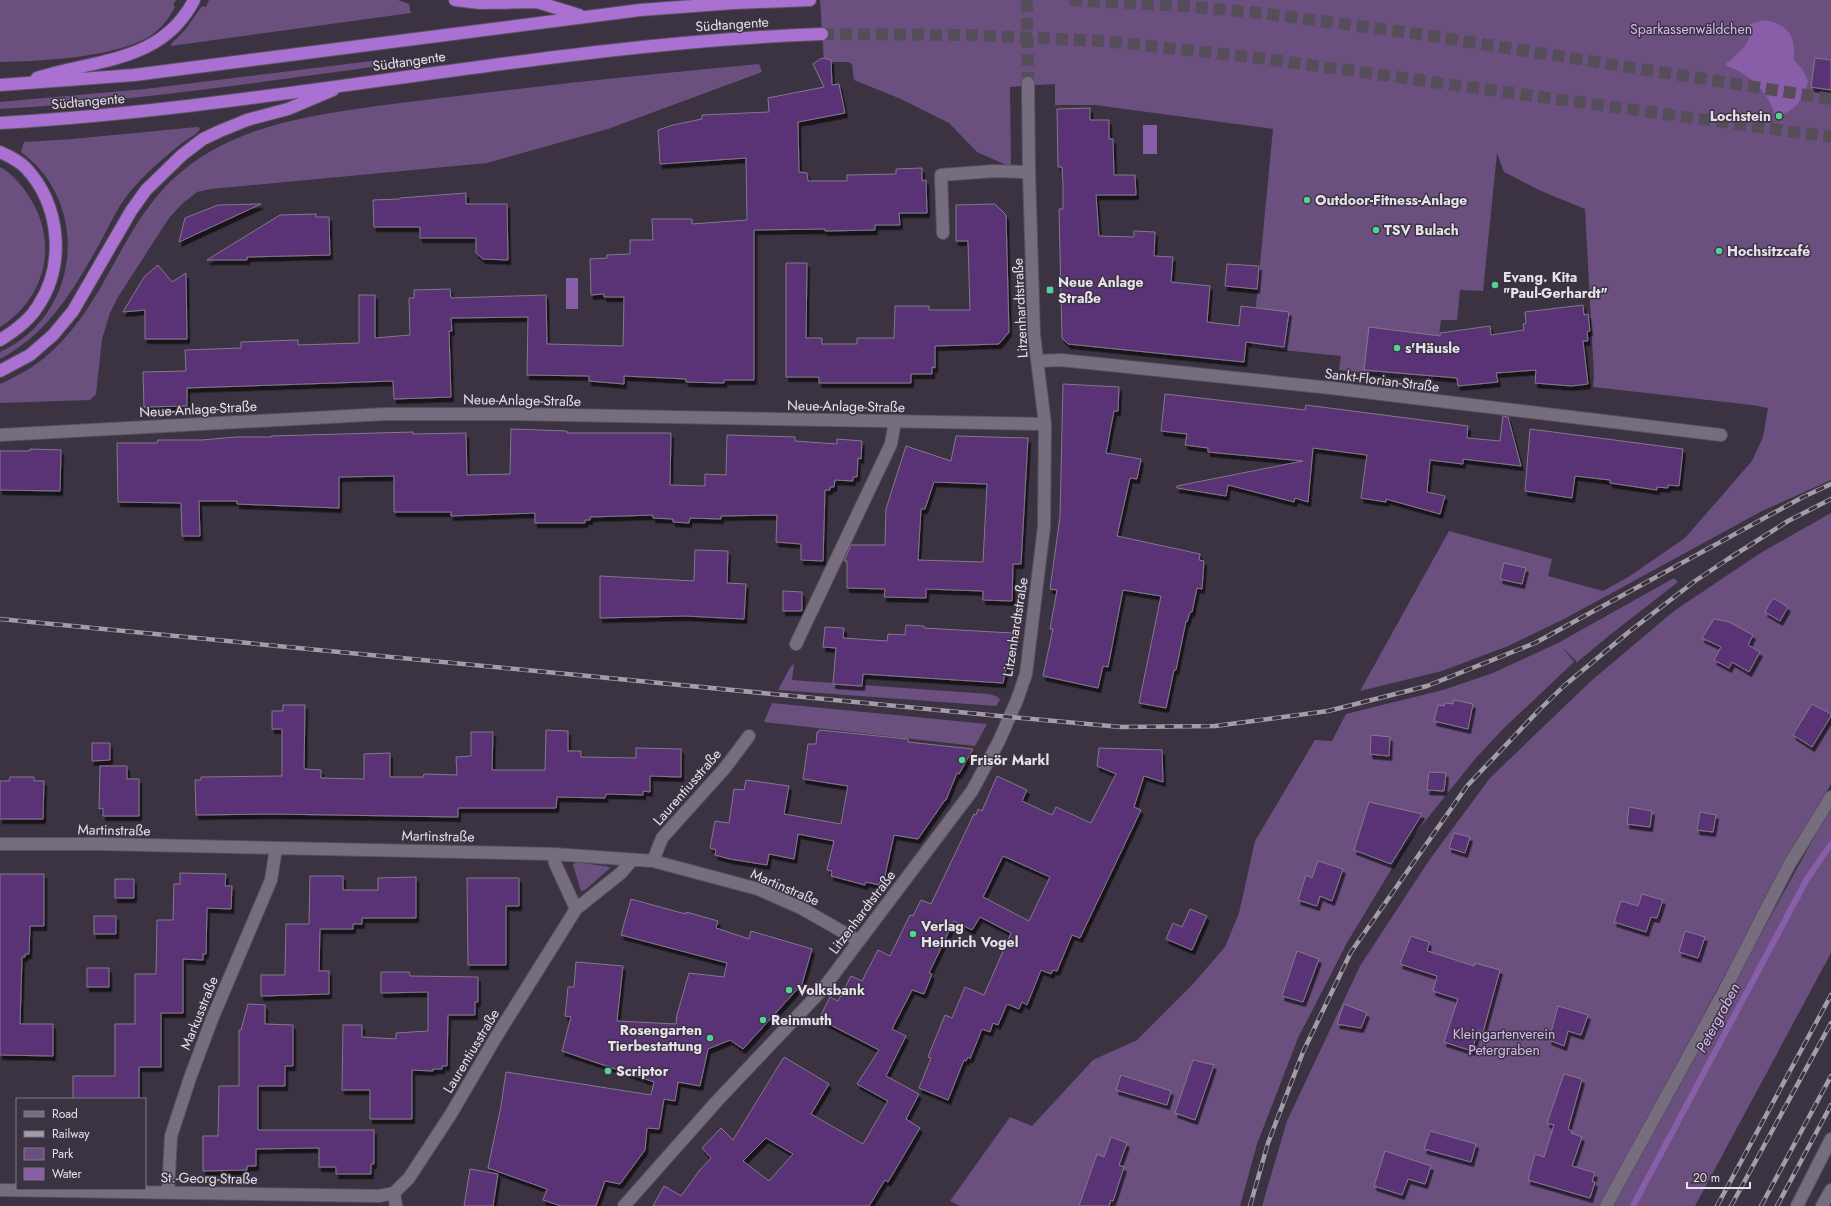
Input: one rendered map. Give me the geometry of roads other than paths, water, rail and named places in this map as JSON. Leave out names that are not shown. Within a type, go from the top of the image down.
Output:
[{"type":"highway","points":[[16,85],[59,71],[142,51],[164,37],[184,16],[194,0]]},
{"type":"highway","points":[[455,0],[480,3],[537,2],[582,16]]},
{"type":"highway","name":"Südtangente","points":[[0,85],[134,75],[582,16],[734,3],[810,0]]},
{"type":"highway","name":"Südtangente","points":[[0,122],[128,112],[618,49],[709,40],[822,34]]},
{"type":"highway","points":[[0,371],[30,356],[53,336],[73,311],[130,211],[146,190],[182,155],[203,139],[220,131],[247,120],[288,109],[344,85]]},
{"type":"highway","points":[[0,152],[12,158],[25,168],[37,183],[50,209],[56,241],[52,276],[44,297],[27,320],[13,332],[0,340]]},
{"type":"street","name":"Litzenhardtstraße","points":[[624,1206],[653,1171],[717,1101],[822,990],[972,790],[999,741],[1017,700],[1026,674],[1044,527],[1045,424],[1034,335],[1028,83]]},
{"type":"street","points":[[943,233],[941,175],[1029,172]]},
{"type":"street","name":"Sankt-Florian-Straße","points":[[1038,361],[1061,360],[1331,388],[1721,435]]},
{"type":"street","name":"Neue-Anlage-Straße","points":[[0,435],[385,414],[522,414],[1045,424]]},
{"type":"street","points":[[796,644],[891,444],[895,421]]},
{"type":"street","name":"Laurentiusstraße","points":[[653,861],[662,838],[725,768],[749,736]]},
{"type":"street","points":[[1606,1206],[1722,995],[1789,865],[1831,797]]},
{"type":"street","name":"Martinstraße","points":[[0,844],[101,844],[553,854],[653,861],[758,889],[801,908],[859,941]]},
{"type":"street","name":"Markusstraße","points":[[168,1193],[171,1136],[212,1019],[271,880],[276,848]]},
{"type":"street","points":[[553,854],[554,862],[576,909]]},
{"type":"street","name":"Laurentiusstraße","points":[[394,1193],[409,1178],[451,1114],[496,1037],[576,909],[621,873],[632,860]]},
{"type":"street","points":[[1797,1206],[1831,1139]]},
{"type":"street","name":"St.-Georg-Straße","points":[[0,1190],[379,1196],[394,1193]]},
{"type":"street","points":[[1822,1206],[1831,1190]]},
{"type":"street","points":[[394,1193],[396,1206]]},
{"type":"water","points":[[1765,20],[1780,25],[1789,33],[1792,38],[1794,60],[1803,70],[1808,81],[1804,94],[1793,109],[1782,114],[1775,115],[1767,98],[1750,78],[1725,65],[1744,47],[1749,37],[1750,24]]},
{"type":"water","points":[[1143,125],[1157,125],[1157,154],[1143,154]]},
{"type":"water","points":[[566,278],[578,278],[578,309],[566,309]]},
{"type":"waterway","name":"Petergraben","points":[[1633,1206],[1807,879],[1831,844]]},
{"type":"tunnel","points":[[1027,0],[1028,83]]},
{"type":"tunnel","points":[[1070,0],[1184,6],[1261,13],[1419,34],[1831,99]]},
{"type":"tunnel","points":[[822,34],[967,35],[1104,41],[1267,59],[1831,137]]},
{"type":"railway","points":[[0,619],[1121,727],[1215,726],[1328,711],[1427,686],[1535,643],[1803,497],[1831,484]]},
{"type":"railway","points":[[1250,1206],[1268,1143],[1303,1052],[1351,952],[1467,786],[1540,709],[1565,685],[1630,631],[1695,581],[1728,559],[1788,521],[1831,499]]},
{"type":"railway","points":[[1717,1206],[1831,995]]},
{"type":"railway","points":[[1731,1206],[1831,1023]]},
{"type":"railway","points":[[1761,1206],[1831,1076]]},
{"type":"railway","points":[[1777,1206],[1831,1105]]},
{"type":"place","name":"Lochstein","points":[[1779,116]]},
{"type":"place","name":"Outdoor-Fitness-Anlage","points":[[1307,200]]},
{"type":"place","name":"TSV Bulach","points":[[1376,230]]},
{"type":"place","name":"Hochsitzcafé","points":[[1719,251]]},
{"type":"place","name":"Evang. Kita \"Paul-Gerhardt\"","points":[[1495,285]]},
{"type":"place","name":"Neue Anlage Straße","points":[[1050,290]]},
{"type":"place","name":"s'Häusle","points":[[1397,348]]},
{"type":"place","name":"Frisör Markl","points":[[962,760]]},
{"type":"place","name":"Verlag Heinrich Vogel","points":[[913,934]]},
{"type":"place","name":"Volksbank","points":[[789,990]]},
{"type":"place","name":"Reinmuth","points":[[763,1020]]},
{"type":"place","name":"Rosengarten Tierbestattung","points":[[710,1038]]},
{"type":"place","name":"Scriptor","points":[[608,1071]]},
{"type":"park label","name":"Sparkassenwäldchen","points":[[1691,29]]},
{"type":"park label","name":"Kleingartenverein Petergraben","points":[[1504,1042]]}]
